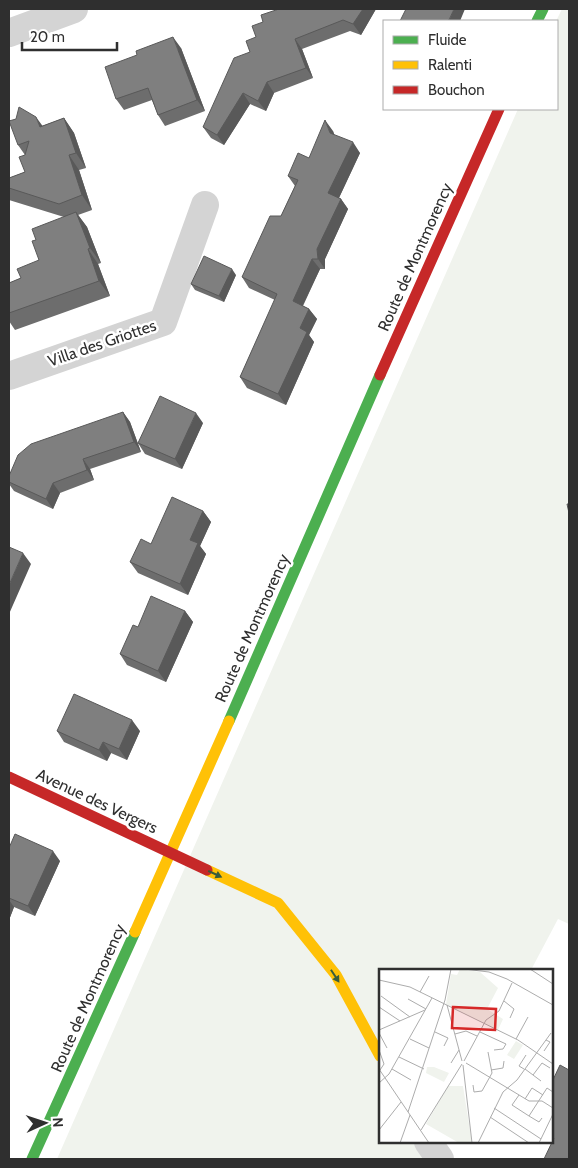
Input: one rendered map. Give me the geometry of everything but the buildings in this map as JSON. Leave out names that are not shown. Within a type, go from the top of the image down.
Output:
[{"type":"street","points":[[9,33],[74,9]]},
{"type":"street","name":"Route de Montmorency","points":[[32,1159],[171,853],[372,394],[500,110]]},
{"type":"street","name":"Villa des Griottes","points":[[9,376],[163,322],[205,205]]},
{"type":"street","name":"Avenue des Vergers","points":[[9,777],[278,903],[336,975],[379,1054]]},
{"type":"street","points":[[429,1143],[440,1159]]},
{"type":"shaded area","points":[[562,9],[569,9],[569,924],[558,919],[532,969],[379,969],[379,1143],[443,1143],[435,1159],[57,1159],[518,110],[558,110],[556,20]]},
{"type":"traffic: fast","points":[[538,20],[543,9]]},
{"type":"traffic: fast","points":[[229,721],[380,375]]},
{"type":"traffic: fast","points":[[32,1159],[135,932]]},
{"type":"traffic: slow","points":[[135,932],[229,721]]},
{"type":"traffic: slow","points":[[207,870],[278,903],[336,975],[379,1054]]},
{"type":"traffic: jam","points":[[380,375],[499,110]]},
{"type":"traffic: jam","points":[[9,777],[207,870]]}]
